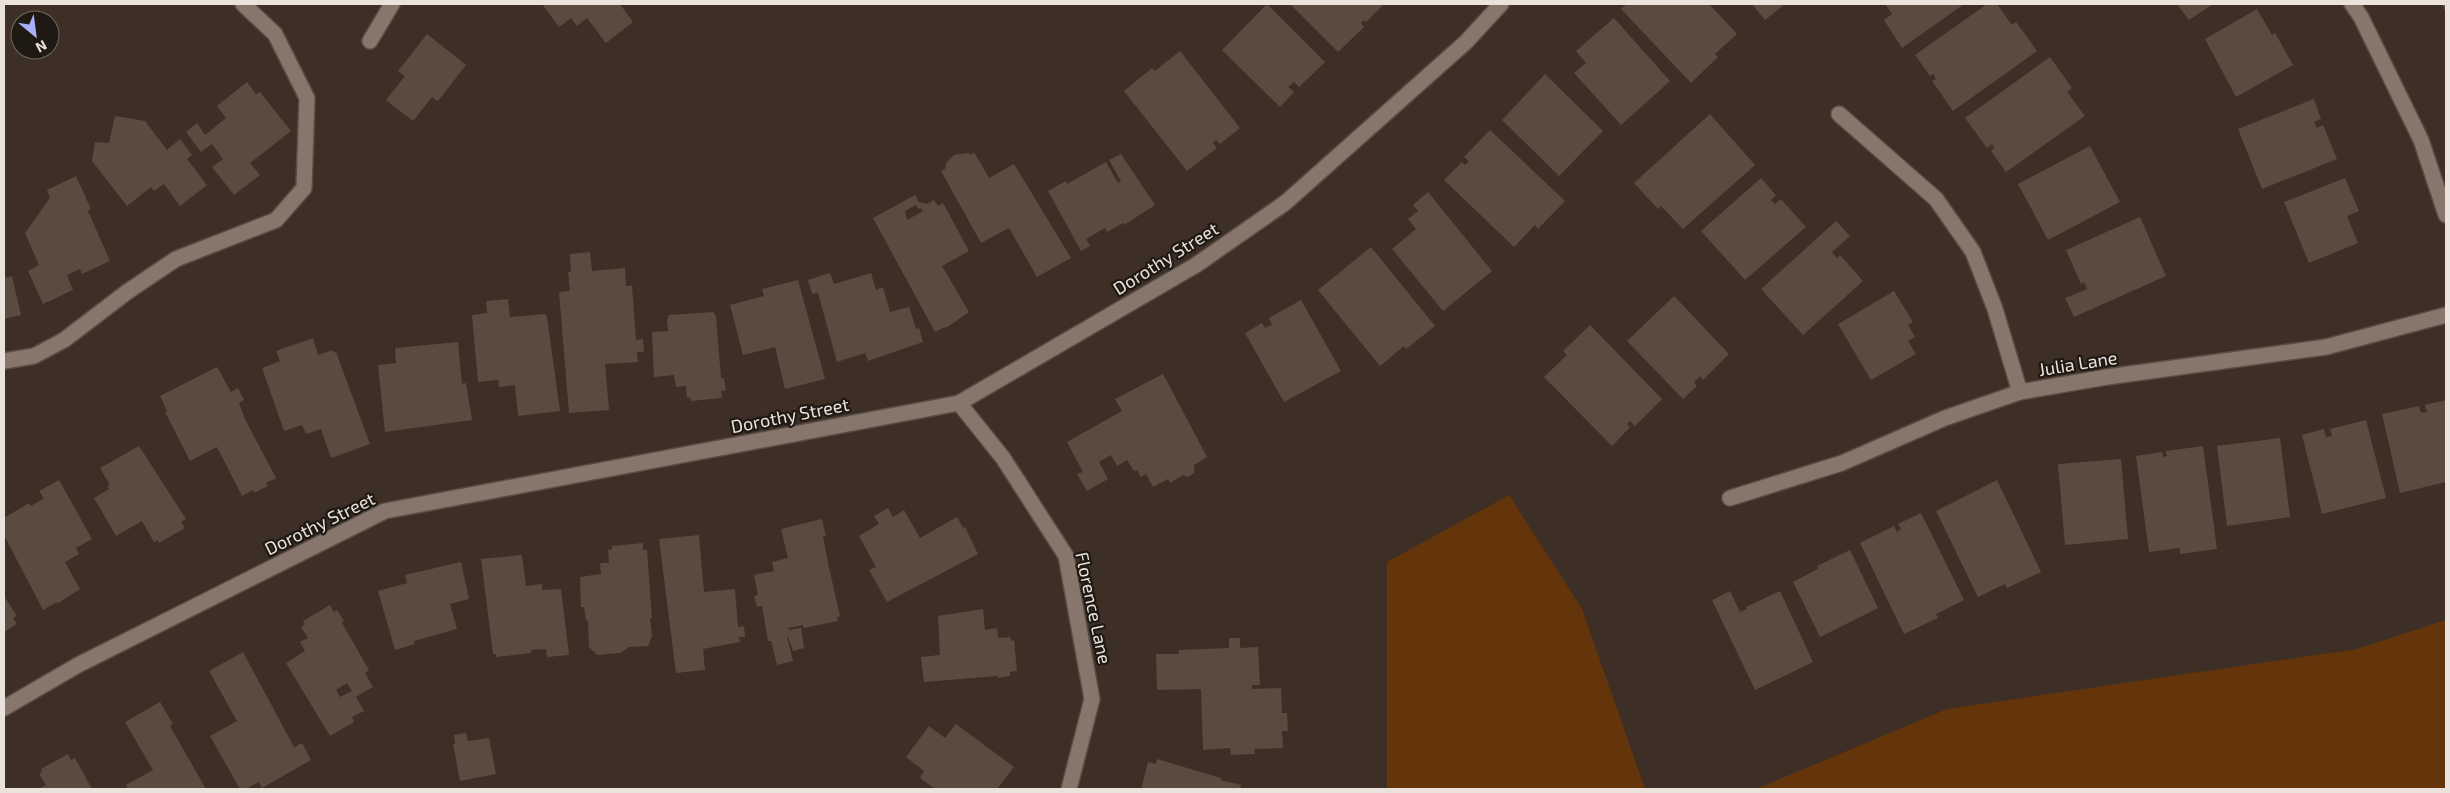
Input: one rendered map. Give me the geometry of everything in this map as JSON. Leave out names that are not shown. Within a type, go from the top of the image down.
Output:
[{"type":"street","points":[[4,360],[34,356],[64,340],[127,292],[176,260],[276,220],[304,188],[306,98],[275,34],[243,4]]},
{"type":"street","points":[[370,41],[392,4]]},
{"type":"street","name":"Dorothy Street","points":[[4,708],[78,665],[385,511],[959,403],[1196,265],[1285,203],[1466,42],[1501,4]]},
{"type":"street","points":[[2352,4],[2421,140],[2446,215]]},
{"type":"street","points":[[1839,114],[1936,199],[1973,252],[1995,308],[2020,392]]},
{"type":"street","name":"Julia Lane","points":[[1730,498],[1842,463],[1945,418],[2020,392],[2106,377],[2326,347],[2446,315]]},
{"type":"street","name":"Florence Lane","points":[[959,403],[1003,458],[1066,556],[1092,699],[1069,789]]},
{"type":"shaded area","points":[[1509,495],[1582,609],[1645,789],[1387,789],[1387,562]]},
{"type":"shaded area","points":[[2446,620],[2446,789],[1756,789],[1947,709],[2357,649]]},
{"type":"building","points":[[542,4],[620,4],[633,22],[606,43],[587,18],[577,26],[571,18],[559,27]]},
{"type":"building","points":[[1267,4],[1325,62],[1299,87],[1294,82],[1288,87],[1294,92],[1280,107],[1222,50]]},
{"type":"building","points":[[1290,4],[1384,4],[1366,22],[1364,20],[1361,23],[1364,27],[1338,52]]},
{"type":"building","points":[[1627,4],[1709,4],[1737,34],[1715,54],[1718,57],[1691,83],[1621,9]]},
{"type":"building","points":[[1752,4],[1785,4],[1765,20]]},
{"type":"building","points":[[1885,4],[1964,4],[1902,48],[1884,20],[1892,14]]},
{"type":"building","points":[[1987,4],[1997,4],[2012,25],[2016,22],[2037,51],[1953,111],[1932,81],[1936,79],[1933,74],[1930,76],[1915,55]]},
{"type":"building","points":[[2177,4],[2213,4],[2189,20]]},
{"type":"building","points":[[2442,4],[2446,4],[2446,14]]},
{"type":"building","points":[[2257,9],[2272,35],[2275,33],[2293,65],[2236,97],[2205,39]]},
{"type":"building","points":[[1614,18],[1670,81],[1621,125],[1574,73],[1586,63],[1576,51]]},
{"type":"building","points":[[427,34],[466,65],[438,101],[432,97],[413,121],[386,100],[405,76],[398,71]]},
{"type":"building","points":[[1180,51],[1240,128],[1220,144],[1216,140],[1213,143],[1217,148],[1187,171],[1124,91],[1152,68],[1155,71]]},
{"type":"building","points":[[2050,57],[2072,88],[2067,92],[2085,116],[2006,172],[1991,151],[1994,148],[1992,144],[1987,148],[1965,118]]},
{"type":"building","points":[[1545,74],[1603,131],[1559,176],[1502,120]]},
{"type":"building","points":[[247,82],[256,94],[260,92],[291,131],[250,163],[260,175],[234,195],[212,167],[223,159],[212,144],[201,152],[186,132],[197,123],[205,135],[226,118],[217,106]]},
{"type":"building","points":[[2314,99],[2321,119],[2314,122],[2317,128],[2323,125],[2337,159],[2262,189],[2238,129]]},
{"type":"building","points":[[1710,114],[1755,165],[1683,229],[1661,206],[1658,209],[1634,183]]},
{"type":"building","points":[[115,116],[145,121],[167,150],[180,139],[192,155],[187,159],[207,185],[180,206],[164,184],[154,191],[151,187],[127,206],[92,161],[95,142],[109,143]]},
{"type":"building","points":[[1490,130],[1565,201],[1538,229],[1535,225],[1514,247],[1444,180],[1462,162],[1465,165],[1469,161],[1464,157]]},
{"type":"building","points":[[2090,146],[2120,202],[2048,240],[2018,184]]},
{"type":"building","points":[[974,152],[989,178],[1014,164],[1071,258],[1037,277],[1009,228],[981,243],[941,171],[945,169],[946,163],[954,155],[969,153],[970,155]]},
{"type":"building","points":[[1121,154],[1155,205],[1124,225],[1123,223],[1107,232],[1105,228],[1086,239],[1090,246],[1081,251],[1048,191],[1066,181],[1067,184],[1106,162],[1118,183],[1121,181],[1109,160]]},
{"type":"building","points":[[76,176],[91,209],[88,211],[110,261],[82,274],[80,269],[67,275],[73,290],[43,304],[28,271],[39,265],[25,233],[50,198],[47,190]]},
{"type":"building","points":[[1761,178],[1776,195],[1771,200],[1775,204],[1781,199],[1806,227],[1745,280],[1701,231]]},
{"type":"building","points":[[2345,178],[2359,211],[2347,216],[2358,243],[2309,263],[2284,202]]},
{"type":"building","points":[[1428,192],[1492,271],[1443,311],[1392,249],[1416,229],[1408,219],[1418,211],[1413,205]]},
{"type":"building","points":[[915,195],[919,202],[927,204],[934,200],[938,206],[943,203],[969,251],[942,266],[969,312],[946,328],[935,332],[873,218]],"holes":[[[916,205],[918,209],[921,208],[923,211],[907,220],[905,211]]]},
{"type":"building","points":[[2140,217],[2166,276],[2074,317],[2065,298],[2087,289],[2084,282],[2081,284],[2066,250]]},
{"type":"building","points":[[1836,221],[1850,236],[1832,252],[1837,258],[1840,255],[1863,281],[1803,335],[1761,289]]},
{"type":"building","points":[[1371,247],[1435,326],[1406,349],[1404,346],[1380,366],[1318,290]]},
{"type":"building","points":[[590,252],[592,271],[625,268],[626,286],[632,286],[636,340],[643,339],[644,352],[637,352],[638,362],[605,364],[609,410],[569,413],[559,292],[570,291],[568,272],[571,272],[570,254]]},
{"type":"building","points":[[4,270],[6,278],[12,276],[21,315],[4,319]]},
{"type":"building","points":[[830,273],[834,284],[871,273],[876,290],[883,287],[890,312],[909,307],[916,329],[919,328],[923,342],[868,361],[865,353],[837,362],[818,293],[812,294],[808,280]]},
{"type":"building","points":[[798,280],[825,379],[785,389],[775,347],[743,355],[730,305],[764,296],[762,289]]},
{"type":"building","points":[[1894,291],[1913,322],[1908,325],[1915,337],[1908,341],[1916,354],[1871,380],[1838,324]]},
{"type":"building","points":[[1674,296],[1729,354],[1703,380],[1700,376],[1694,382],[1697,386],[1683,399],[1627,341]]},
{"type":"building","points":[[508,299],[510,317],[545,314],[547,317],[560,411],[518,416],[515,385],[499,387],[498,380],[478,382],[472,315],[487,313],[486,301]]},
{"type":"building","points":[[1301,300],[1341,371],[1284,402],[1245,333],[1262,323],[1265,328],[1272,325],[1269,318]]},
{"type":"building","points":[[713,312],[716,316],[721,378],[724,378],[726,390],[721,391],[722,398],[691,401],[690,397],[687,398],[686,386],[676,387],[674,375],[654,377],[652,332],[668,331],[667,320],[669,315]]},
{"type":"building","points":[[1590,325],[1662,399],[1635,426],[1630,421],[1627,424],[1630,427],[1612,446],[1544,377],[1567,355],[1563,351]]},
{"type":"building","points":[[313,338],[318,355],[333,350],[334,353],[336,352],[370,444],[331,458],[321,429],[306,434],[302,425],[284,431],[262,368],[280,361],[276,351]]},
{"type":"building","points":[[458,342],[462,384],[466,383],[472,420],[385,432],[378,365],[396,363],[395,348]]},
{"type":"building","points":[[217,367],[231,392],[238,388],[244,400],[239,403],[245,419],[276,478],[266,483],[268,486],[254,493],[253,490],[242,496],[217,447],[190,461],[165,412],[167,411],[160,396]]},
{"type":"building","points":[[1163,374],[1207,457],[1194,465],[1194,473],[1188,477],[1183,475],[1170,483],[1168,479],[1153,487],[1146,474],[1141,477],[1137,470],[1134,471],[1127,460],[1117,466],[1111,455],[1099,462],[1108,479],[1087,491],[1077,474],[1083,472],[1067,442],[1122,411],[1115,399]]},
{"type":"building","points":[[2446,400],[2446,482],[2400,493],[2382,414],[2419,406],[2421,413],[2427,412],[2425,405]]},
{"type":"building","points":[[2366,420],[2386,498],[2322,514],[2302,435],[2324,429],[2326,437],[2332,436],[2330,429]]},
{"type":"building","points":[[2280,438],[2290,517],[2227,526],[2217,446]]},
{"type":"building","points":[[139,446],[186,519],[181,522],[185,528],[159,543],[158,540],[154,542],[142,521],[116,536],[94,498],[109,489],[107,486],[110,485],[100,468]]},
{"type":"building","points":[[2203,446],[2217,549],[2180,554],[2180,548],[2149,552],[2136,456],[2162,452],[2163,457],[2167,456],[2166,451]]},
{"type":"building","points":[[2121,459],[2128,539],[2065,545],[2058,464]]},
{"type":"building","points":[[59,480],[92,539],[76,548],[79,554],[65,562],[80,589],[57,604],[57,602],[43,610],[4,535],[4,518],[29,503],[31,506],[44,498],[39,491]]},
{"type":"building","points":[[1997,480],[2041,572],[2007,588],[2005,584],[1978,597],[1936,511]]},
{"type":"building","points":[[888,508],[893,517],[904,510],[920,538],[957,517],[963,528],[965,527],[978,554],[887,602],[869,570],[876,567],[859,536],[879,524],[874,516]]},
{"type":"building","points":[[1921,513],[1964,600],[1936,614],[1938,618],[1904,634],[1860,543],[1894,526],[1897,532],[1901,529],[1898,524]]},
{"type":"building","points":[[822,519],[826,536],[823,536],[828,563],[840,616],[837,617],[838,621],[804,628],[803,625],[788,628],[789,630],[801,628],[804,648],[793,651],[787,637],[793,661],[777,665],[771,641],[768,641],[762,606],[757,607],[754,596],[758,595],[754,575],[774,571],[772,562],[788,558],[781,529]]},
{"type":"building","points":[[699,535],[704,592],[735,589],[738,627],[744,626],[745,637],[739,637],[740,642],[703,649],[705,670],[676,673],[659,539]]},
{"type":"building","points":[[643,543],[643,550],[647,550],[652,618],[650,618],[652,636],[648,646],[629,647],[620,653],[597,655],[589,647],[588,621],[586,620],[584,607],[581,607],[580,577],[601,574],[600,563],[609,563],[608,550],[612,549],[612,546]]},
{"type":"building","points":[[1850,550],[1878,608],[1820,637],[1793,582],[1818,569],[1817,566]]},
{"type":"building","points":[[522,555],[526,586],[542,584],[542,590],[561,589],[569,655],[547,657],[546,649],[531,650],[531,653],[496,657],[496,654],[493,654],[481,559]]},
{"type":"building","points":[[461,562],[469,599],[450,604],[457,629],[414,641],[415,644],[395,650],[378,591],[407,583],[405,575]]},
{"type":"building","points":[[1730,591],[1740,612],[1747,609],[1746,607],[1780,591],[1813,662],[1755,690],[1712,600]]},
{"type":"building","points":[[4,596],[17,616],[13,618],[17,624],[4,632]]},
{"type":"building","points":[[330,605],[334,612],[337,610],[344,621],[342,623],[369,670],[365,673],[373,687],[356,697],[364,711],[352,717],[354,722],[330,736],[286,663],[305,651],[300,642],[308,638],[301,627],[305,625],[303,621]],"holes":[[[347,683],[352,691],[340,697],[336,690]]]},
{"type":"building","points":[[983,609],[985,630],[997,628],[998,638],[1010,637],[1011,641],[1014,640],[1017,671],[1010,672],[1010,676],[998,678],[998,676],[924,682],[921,657],[940,655],[938,616]]},
{"type":"building","points":[[1229,638],[1240,638],[1240,648],[1258,647],[1260,685],[1252,685],[1252,689],[1281,688],[1282,713],[1287,713],[1288,731],[1282,731],[1283,748],[1254,749],[1255,754],[1231,755],[1230,748],[1203,750],[1201,689],[1157,690],[1156,654],[1179,654],[1179,650],[1229,648]]},
{"type":"building","points":[[243,652],[294,747],[302,743],[311,760],[262,788],[259,782],[246,789],[240,789],[210,736],[237,721],[209,671]]},
{"type":"building","points":[[160,702],[173,724],[170,726],[206,789],[128,789],[126,785],[153,770],[125,722]]},
{"type":"building","points":[[956,724],[1014,767],[997,789],[935,789],[920,778],[924,771],[906,757],[929,726],[945,738]]},
{"type":"building","points":[[466,733],[468,741],[489,738],[496,774],[460,781],[453,744],[455,744],[454,735]]},
{"type":"building","points":[[68,754],[71,760],[75,758],[92,789],[38,789],[46,785],[39,774],[42,772],[41,769]]},
{"type":"building","points":[[1157,759],[1241,785],[1240,789],[1141,789],[1148,762],[1156,764]]}]
